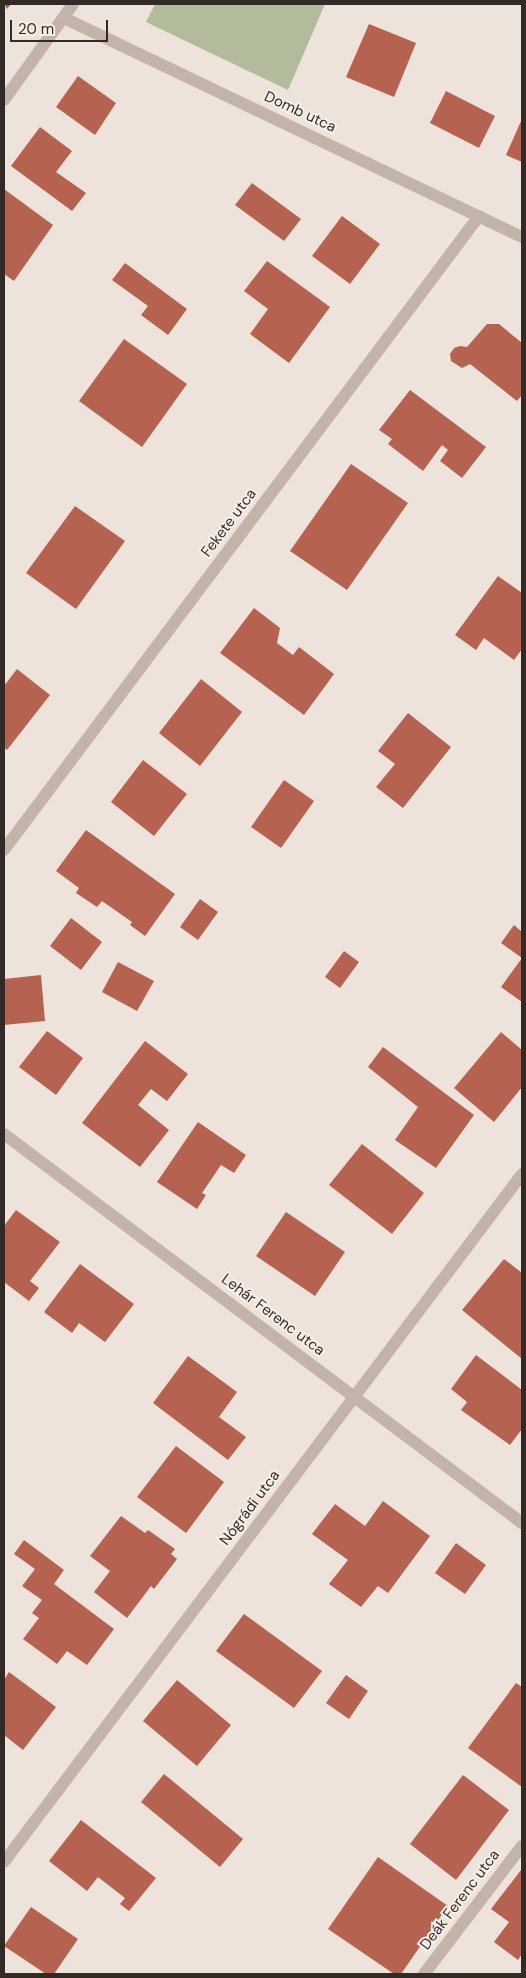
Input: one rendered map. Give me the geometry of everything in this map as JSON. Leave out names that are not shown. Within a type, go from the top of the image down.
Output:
[{"type":"street","points":[[4,100],[73,4]]},
{"type":"street","name":"Domb utca","points":[[64,18],[522,236]]},
{"type":"street","name":"Fekete utca","points":[[4,850],[480,216]]},
{"type":"street","name":"Lehár Ferenc utca","points":[[4,1134],[522,1523]]},
{"type":"street","name":"Nógrádi utca","points":[[4,1862],[522,1174]]},
{"type":"street","name":"Deák Ferenc utca","points":[[424,1974],[522,1846]]},
{"type":"green space","points":[[155,4],[325,4],[288,90],[146,22]]},
{"type":"building","points":[[4,4],[11,4],[7,9]]},
{"type":"building","points":[[369,24],[416,43],[394,97],[346,77]]},
{"type":"building","points":[[78,76],[116,103],[95,135],[56,107]]},
{"type":"building","points":[[446,91],[495,116],[479,148],[430,123]]},
{"type":"building","points":[[522,119],[522,162],[506,155]]},
{"type":"building","points":[[40,127],[72,151],[56,172],[86,193],[72,211],[11,166]]},
{"type":"building","points":[[252,183],[301,219],[284,241],[235,205]]},
{"type":"building","points":[[4,189],[53,225],[14,281],[4,274]]},
{"type":"building","points":[[342,216],[380,244],[350,284],[312,256]]},
{"type":"building","points":[[267,261],[330,307],[289,363],[250,334],[268,309],[244,291]]},
{"type":"building","points":[[125,263],[187,309],[168,335],[141,315],[148,306],[112,280]]},
{"type":"building","points":[[487,324],[499,324],[522,343],[522,395],[517,401],[470,364],[462,368],[451,361],[450,354],[454,348],[460,346],[467,347]]},
{"type":"building","points":[[124,339],[187,384],[142,447],[79,401]]},
{"type":"building","points":[[410,390],[486,447],[462,478],[440,461],[448,450],[442,445],[423,471],[388,444],[392,439],[379,430]]},
{"type":"building","points":[[351,464],[408,503],[347,590],[290,551]]},
{"type":"building","points":[[75,506],[125,541],[76,609],[26,573]]},
{"type":"building","points":[[498,576],[522,593],[522,649],[514,660],[484,638],[476,650],[455,635]]},
{"type":"building","points":[[254,608],[280,628],[277,643],[293,655],[299,647],[334,674],[304,715],[220,653]]},
{"type":"building","points":[[17,669],[50,695],[7,750],[4,747],[4,686]]},
{"type":"building","points":[[201,679],[242,712],[200,766],[159,733]]},
{"type":"building","points":[[408,713],[451,747],[403,808],[376,787],[395,764],[378,751]]},
{"type":"building","points":[[143,760],[187,794],[154,836],[111,802]]},
{"type":"building","points":[[284,780],[314,801],[281,848],[251,827]]},
{"type":"building","points":[[86,830],[175,894],[145,936],[130,925],[132,922],[102,901],[97,907],[76,893],[79,888],[56,871]]},
{"type":"building","points":[[200,899],[218,912],[198,940],[180,927]]},
{"type":"building","points":[[71,918],[102,942],[81,970],[50,946]]},
{"type":"building","points":[[514,925],[522,932],[522,958],[501,943]]},
{"type":"building","points":[[344,951],[359,962],[340,988],[325,977]]},
{"type":"building","points":[[522,958],[522,1002],[501,987]]},
{"type":"building","points":[[118,962],[154,981],[137,1011],[102,992]]},
{"type":"building","points":[[41,975],[45,1021],[4,1025],[4,979]]},
{"type":"building","points":[[47,1031],[83,1058],[56,1095],[19,1067]]},
{"type":"building","points":[[501,1032],[522,1050],[522,1087],[494,1122],[454,1088]]},
{"type":"building","points":[[145,1041],[188,1074],[167,1101],[151,1089],[138,1105],[169,1130],[140,1167],[82,1123]]},
{"type":"building","points":[[383,1047],[474,1115],[436,1168],[395,1140],[418,1107],[368,1067]]},
{"type":"building","points":[[198,1122],[246,1155],[234,1173],[221,1165],[202,1193],[206,1195],[197,1209],[157,1182]]},
{"type":"building","points":[[362,1144],[424,1193],[392,1234],[329,1185]]},
{"type":"building","points":[[16,1210],[60,1242],[30,1281],[39,1288],[29,1301],[4,1282],[4,1226]]},
{"type":"building","points":[[286,1212],[345,1252],[315,1296],[256,1256]]},
{"type":"building","points":[[504,1259],[522,1273],[522,1359],[462,1310]]},
{"type":"building","points":[[80,1264],[134,1304],[105,1342],[79,1323],[72,1333],[44,1312]]},
{"type":"building","points":[[476,1355],[522,1390],[522,1429],[510,1445],[461,1410],[467,1402],[451,1389]]},
{"type":"building","points":[[188,1356],[237,1392],[219,1417],[246,1437],[228,1460],[153,1403]]},
{"type":"building","points":[[176,1446],[224,1482],[186,1533],[137,1497]]},
{"type":"building","points":[[383,1501],[430,1536],[388,1593],[378,1586],[361,1607],[329,1584],[348,1560],[312,1534],[335,1504],[365,1526]]},
{"type":"building","points":[[121,1516],[145,1533],[148,1530],[175,1549],[171,1554],[177,1559],[154,1589],[151,1586],[127,1618],[94,1592],[110,1571],[90,1556]]},
{"type":"building","points":[[24,1540],[64,1570],[54,1584],[114,1629],[87,1665],[67,1651],[57,1664],[23,1639],[39,1618],[32,1613],[42,1600],[22,1586],[35,1569],[14,1554]]},
{"type":"building","points":[[456,1543],[486,1565],[465,1594],[435,1573]]},
{"type":"building","points":[[244,1614],[322,1671],[294,1708],[216,1651]]},
{"type":"building","points":[[9,1672],[56,1707],[23,1750],[4,1735],[4,1680]]},
{"type":"building","points":[[346,1675],[368,1691],[349,1719],[326,1703]]},
{"type":"building","points":[[177,1680],[231,1725],[197,1766],[143,1721]]},
{"type":"building","points":[[516,1683],[522,1687],[522,1787],[468,1748]]},
{"type":"building","points":[[164,1774],[243,1839],[220,1867],[141,1802]]},
{"type":"building","points":[[463,1775],[509,1810],[456,1880],[410,1844]]},
{"type":"building","points":[[81,1820],[156,1878],[129,1911],[120,1904],[125,1898],[98,1877],[87,1891],[49,1861]]},
{"type":"building","points":[[378,1857],[448,1906],[401,1974],[394,1974],[328,1929]]},
{"type":"building","points":[[521,1870],[522,1954],[518,1960],[494,1942],[509,1922],[491,1909]]},
{"type":"building","points":[[31,1907],[78,1939],[54,1974],[46,1974],[4,1946]]}]
